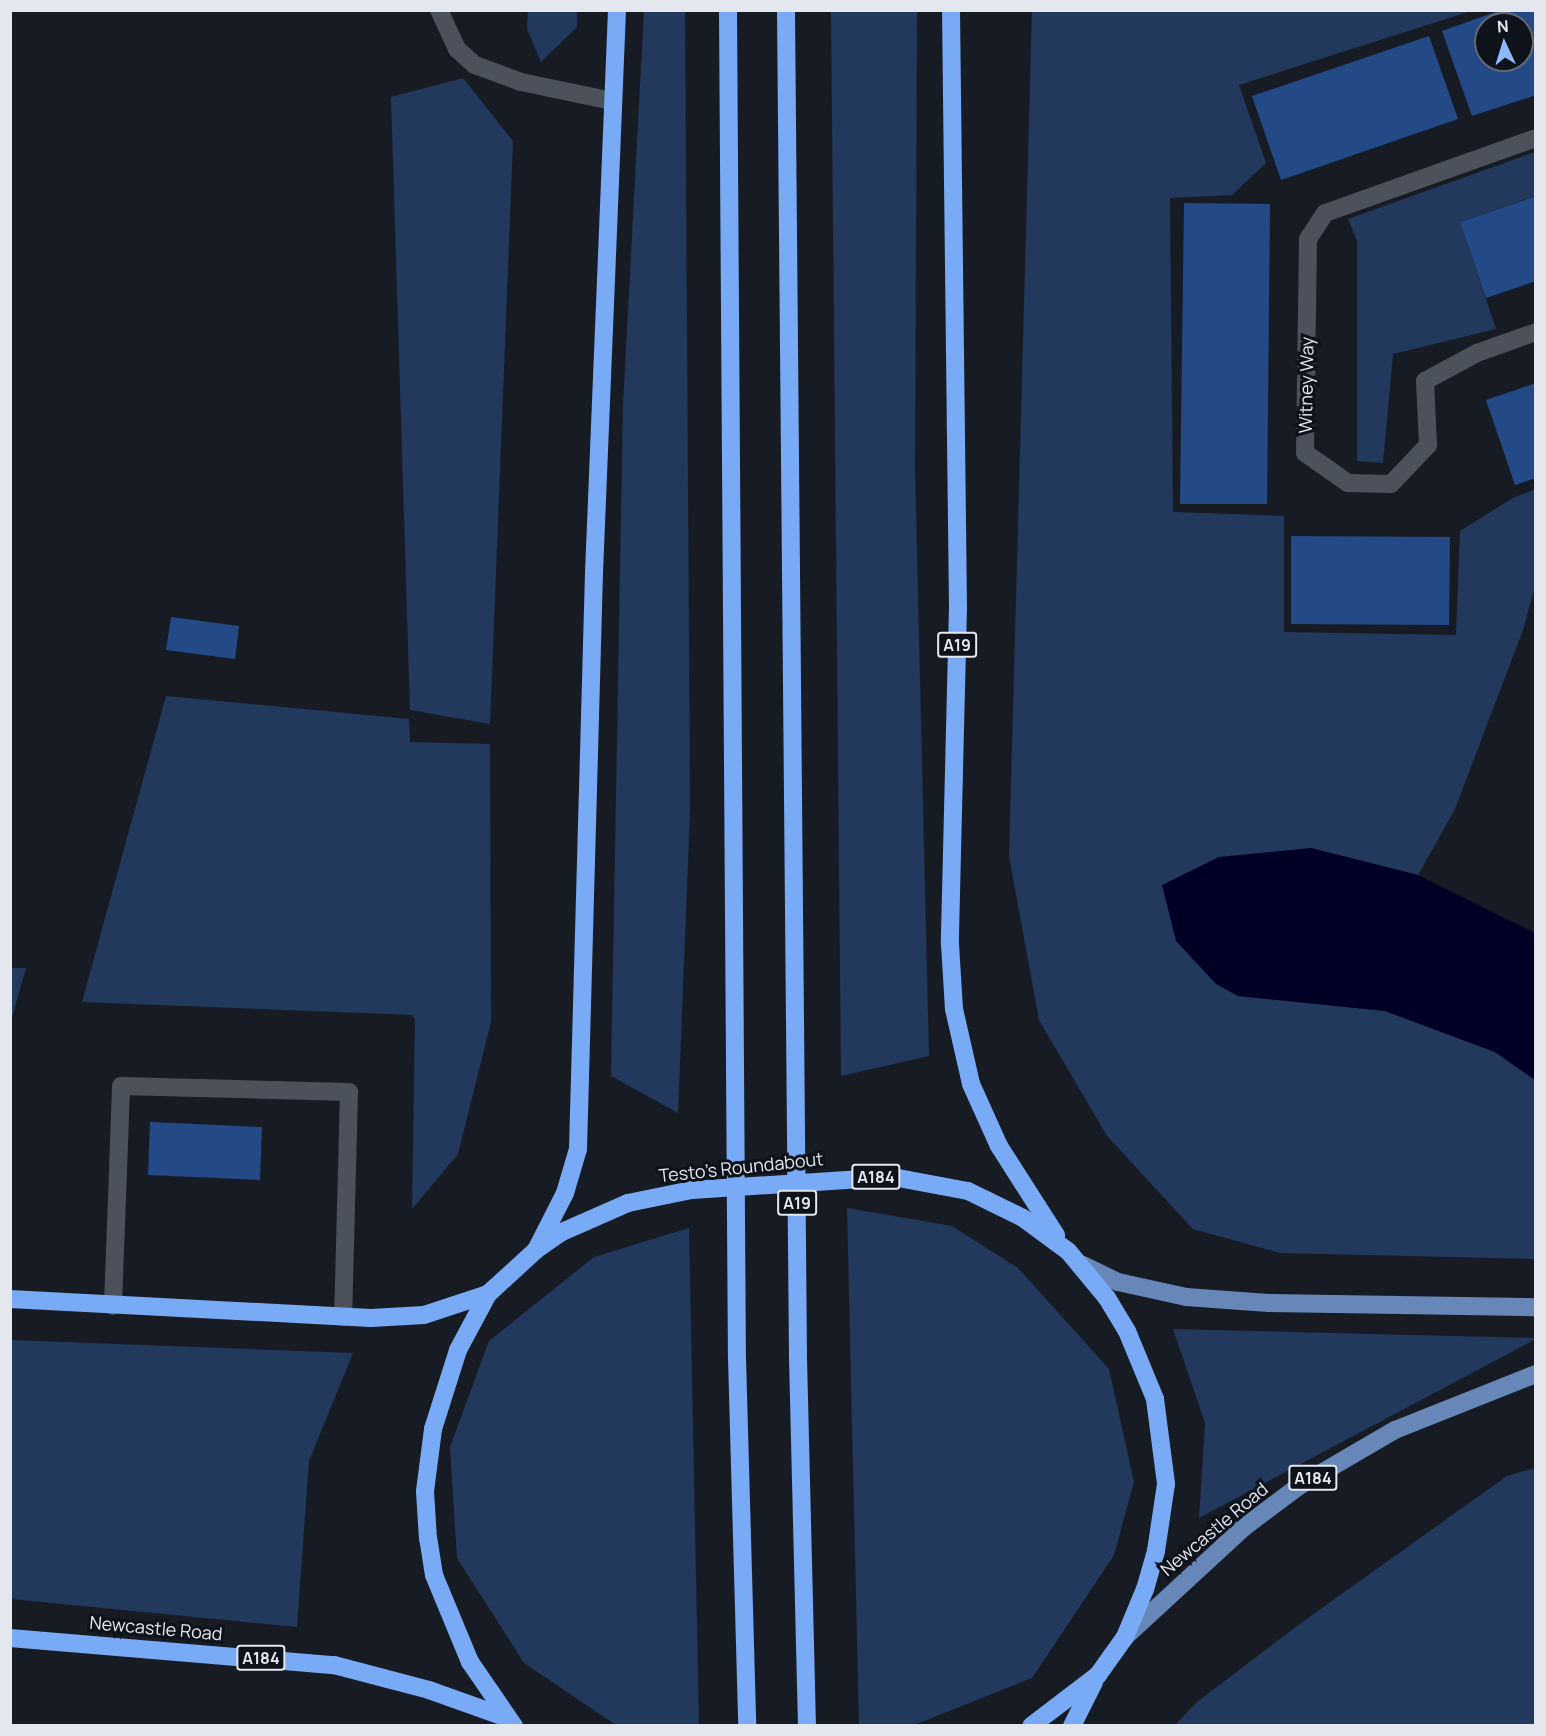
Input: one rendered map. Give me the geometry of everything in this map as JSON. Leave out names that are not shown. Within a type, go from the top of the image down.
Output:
[{"type":"highway","points":[[536,1250],[565,1193],[578,1149],[594,573],[617,10]]},
{"type":"highway","points":[[728,10],[734,1052],[747,1725]]},
{"type":"highway","name":"A19","points":[[786,10],[797,1048],[798,1370],[807,1725]]},
{"type":"highway","name":"A19","points":[[951,10],[957,596],[950,944],[954,1009],[971,1084],[999,1146],[1068,1251]]},
{"type":"highway","name":"Testo's Roundabout","points":[[511,1723],[470,1662],[434,1575],[425,1491],[434,1429],[448,1377],[488,1294],[536,1250],[590,1218],[665,1194],[768,1183],[893,1177],[941,1183],[997,1204],[1068,1251],[1083,1265],[1107,1298],[1143,1366],[1155,1399],[1165,1457],[1164,1509],[1156,1551],[1125,1637],[1098,1675],[1031,1725]]},
{"type":"highway","name":"A184","points":[[10,1299],[343,1317],[424,1315],[488,1294]]},
{"type":"highway","name":"Newcastle Road","points":[[10,1638],[334,1665],[429,1690],[511,1723]]},
{"type":"highway","points":[[1072,1725],[1098,1675]]},
{"type":"main road","name":"A184","points":[[1083,1265],[1129,1285],[1207,1299],[1536,1307]]},
{"type":"main road","name":"Newcastle Road","points":[[1125,1637],[1243,1528],[1299,1486],[1395,1430],[1536,1374]]},
{"type":"lane","points":[[439,10],[457,49],[475,65],[521,82],[613,101]]},
{"type":"lane","name":"Witney Way","points":[[1536,138],[1325,213],[1308,239],[1305,453],[1348,483],[1390,484],[1428,445],[1425,381],[1477,353],[1536,332]]},
{"type":"lane","points":[[113,1306],[121,1086],[349,1092],[343,1317]]},
{"type":"shaded area","points":[[528,11],[577,11],[577,27],[541,62],[527,29]]},
{"type":"shaded area","points":[[644,11],[685,11],[690,811],[678,1113],[611,1076],[623,405]]},
{"type":"shaded area","points":[[831,11],[917,11],[915,470],[929,1056],[841,1076]]},
{"type":"shaded area","points":[[1032,11],[1471,11],[1239,85],[1266,163],[1232,195],[1170,198],[1173,512],[1284,516],[1284,632],[1456,635],[1460,531],[1513,498],[1535,489],[1535,586],[1523,630],[1455,809],[1418,875],[1311,848],[1238,996],[1385,1011],[1495,1052],[1535,1080],[1535,1259],[1280,1253],[1193,1229],[1107,1136],[1039,1020],[1009,856]]},
{"type":"shaded area","points":[[463,78],[513,141],[490,724],[410,710],[391,97]]},
{"type":"shaded area","points":[[1535,152],[1535,196],[1460,222],[1496,329],[1393,354],[1383,463],[1357,461],[1357,241],[1348,219]]},
{"type":"shaded area","points":[[166,696],[409,719],[410,742],[490,744],[491,1022],[458,1154],[412,1209],[415,1019],[412,1015],[82,1002]]},
{"type":"shaded area","points":[[1311,848],[1418,875],[1535,933],[1535,1080],[1495,1052],[1385,1011],[1238,996],[1216,984],[1176,941],[1162,885],[1219,857]]},
{"type":"shaded area","points":[[10,968],[26,968],[11,1021]]},
{"type":"shaded area","points":[[847,1208],[952,1226],[1018,1268],[1109,1369],[1134,1482],[1114,1555],[1032,1678],[914,1725],[859,1725]]},
{"type":"shaded area","points":[[689,1228],[699,1725],[616,1725],[524,1663],[457,1558],[450,1447],[489,1341],[594,1257]]},
{"type":"shaded area","points":[[1173,1329],[1536,1339],[1199,1518],[1205,1423]]},
{"type":"shaded area","points":[[11,1340],[353,1353],[309,1461],[297,1627],[11,1599]]},
{"type":"shaded area","points":[[1535,1468],[1535,1725],[1175,1725],[1197,1702],[1301,1623],[1507,1476]]},
{"type":"building","points":[[1536,10],[1536,95],[1472,116],[1442,31],[1474,20],[1474,72],[1534,72],[1534,12],[1495,12]]},
{"type":"building","points":[[1429,36],[1458,119],[1281,180],[1252,96]]},
{"type":"building","points":[[1536,196],[1536,281],[1486,298],[1460,222]]},
{"type":"building","points":[[1184,203],[1270,204],[1267,504],[1180,504]]},
{"type":"building","points":[[1536,383],[1536,478],[1515,485],[1486,400]]},
{"type":"building","points":[[1291,536],[1450,537],[1449,625],[1291,624]]},
{"type":"building","points":[[171,617],[239,626],[235,659],[166,650]]},
{"type":"building","points":[[150,1122],[262,1127],[260,1180],[148,1175]]}]
